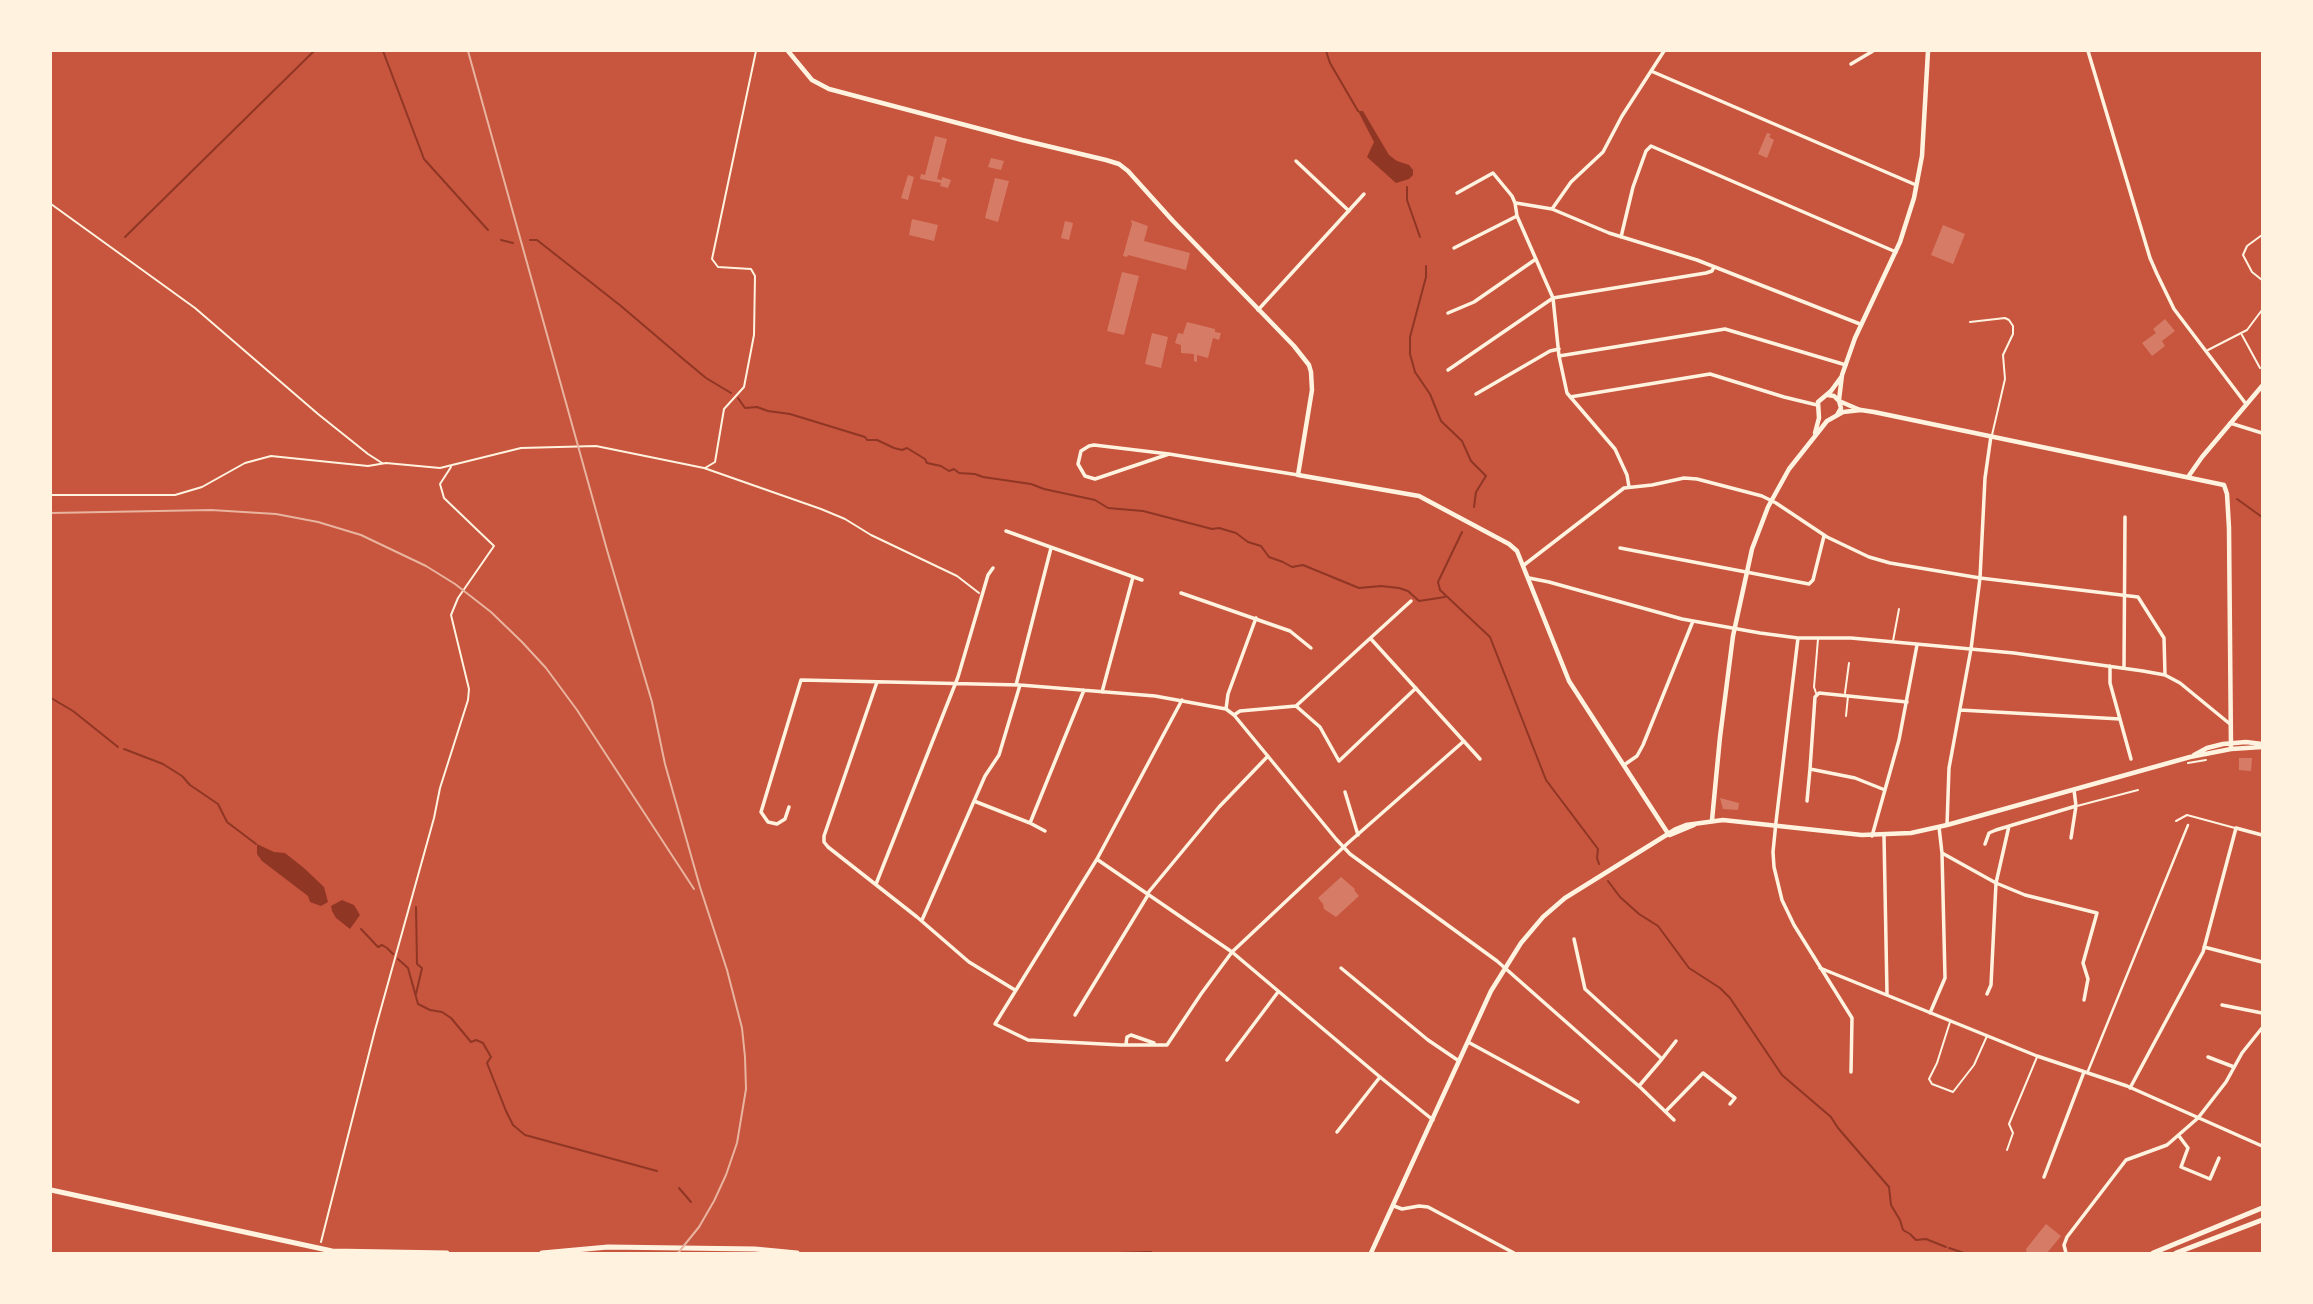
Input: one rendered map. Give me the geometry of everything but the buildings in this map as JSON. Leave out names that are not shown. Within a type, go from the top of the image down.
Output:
[{"type":"main road","points":[[51,1191],[320,1249],[364,1253],[447,1253]]},
{"type":"main road","points":[[2152,1253],[2262,1208]]},
{"type":"main road","points":[[2176,1253],[2262,1220]]},
{"type":"main road","points":[[542,1253],[608,1247],[755,1249],[797,1253]]},
{"type":"street","points":[[788,51],[812,80],[828,89],[1119,164],[1128,170],[1308,363],[1312,390],[1298,475]]},
{"type":"street","points":[[1552,209],[1571,183],[1603,152],[1622,116],[1664,51]]},
{"type":"street","points":[[1851,64],[1873,51]]},
{"type":"street","points":[[1837,415],[1842,376],[1860,324],[1896,251],[1908,221],[1917,186],[1922,156],[1928,51]]},
{"type":"street","points":[[2088,51],[2150,258],[2174,309],[2246,404]]},
{"type":"street","points":[[1651,71],[1917,186]]},
{"type":"street","points":[[1621,237],[1633,187],[1646,150],[1651,146],[1896,251]]},
{"type":"street","points":[[1296,161],[1349,211]]},
{"type":"street","points":[[1457,193],[1493,173],[1515,203],[1517,216],[1553,298],[1564,384],[1570,397],[1615,449],[1628,475],[1629,487]]},
{"type":"street","points":[[1258,310],[1364,194]]},
{"type":"street","points":[[1515,203],[1552,209],[1621,237],[1714,267],[1860,324]]},
{"type":"street","points":[[1454,248],[1517,216]]},
{"type":"street","points":[[1448,313],[1474,302],[1536,259]]},
{"type":"street","points":[[1448,370],[1553,298],[1706,273],[1714,267]]},
{"type":"street","points":[[1559,356],[1726,329],[1846,365]]},
{"type":"street","points":[[1476,394],[1550,351],[1559,349]]},
{"type":"street","points":[[1570,397],[1714,374],[1817,405]]},
{"type":"street","points":[[1815,434],[1819,412],[1817,405],[1842,376]]},
{"type":"street","points":[[2188,477],[2262,386]]},
{"type":"street","points":[[1827,395],[1861,410],[2224,485],[2229,528],[2231,746]]},
{"type":"street","points":[[1712,820],[1734,629],[1757,536],[1789,469],[1815,434],[1831,418],[1861,410]]},
{"type":"street","points":[[1819,412],[1824,417],[1831,418]]},
{"type":"street","points":[[2231,423],[2262,433]]},
{"type":"street","points":[[1947,825],[1949,768],[1971,649],[1980,578],[1985,478],[1991,436]]},
{"type":"street","points":[[1169,454],[1095,479],[1085,476],[1078,464],[1081,451],[1094,445],[1169,454],[1419,496],[1509,544],[1517,551],[1524,565],[1569,681],[1669,835]]},
{"type":"street","points":[[1524,565],[1619,492],[1629,487],[1689,477],[1743,490],[1772,501],[1824,536],[1879,561],[1980,578],[2138,597],[2164,638],[2165,675]]},
{"type":"street","points":[[2124,668],[2125,517]]},
{"type":"street","points":[[1006,531],[1142,580]]},
{"type":"street","points":[[1620,548],[1811,583],[1824,536]]},
{"type":"street","points":[[922,920],[988,770],[999,755],[1051,548]]},
{"type":"street","points":[[876,884],[954,685],[982,594],[993,568]]},
{"type":"street","points":[[1102,691],[1133,577]]},
{"type":"street","points":[[1529,578],[1693,621],[1734,629],[1798,638],[1851,638],[1971,649],[2165,675],[2191,690],[2230,724]]},
{"type":"street","points":[[1181,593],[1290,631],[1311,648]]},
{"type":"street","points":[[1234,715],[1240,711],[1296,706],[1412,601]]},
{"type":"street","points":[[1226,709],[1228,694],[1256,618]]},
{"type":"street","points":[[1624,765],[1637,756],[1643,745],[1693,621]]},
{"type":"street","points":[[1798,638],[1775,825],[1774,867],[1782,900],[1852,1018],[1851,1072]]},
{"type":"street","points":[[1371,639],[1480,758]]},
{"type":"street","points":[[1872,835],[1899,740],[1917,645]]},
{"type":"street","points":[[2110,666],[2109,679],[2131,759]]},
{"type":"street","points":[[789,807],[785,820],[775,824],[764,818],[761,810],[801,680],[1018,685],[1182,700],[1226,709],[1234,715],[1344,848],[1504,967],[1675,1120]]},
{"type":"street","points":[[877,682],[824,838],[828,847],[922,920],[969,962],[1015,990]]},
{"type":"street","points":[[1296,706],[1320,727],[1339,761],[1416,688]]},
{"type":"street","points":[[1030,824],[1084,690]]},
{"type":"street","points":[[1807,801],[1817,694],[1907,702]]},
{"type":"street","points":[[1182,700],[1097,859],[995,1024],[1028,1040],[1167,1045],[1200,994],[1232,952],[1464,741]]},
{"type":"street","points":[[1960,710],[2120,719]]},
{"type":"street","points":[[1371,1253],[1504,967],[1521,943],[1556,905],[1669,835],[1697,823],[1712,820],[1884,836],[1912,833],[2231,746],[2262,746]]},
{"type":"street","points":[[1075,1015],[1148,894],[1219,807],[1268,756]]},
{"type":"street","points":[[1810,769],[1852,777],[1885,790]]},
{"type":"street","points":[[2071,838],[2076,806],[2074,790]]},
{"type":"street","points":[[1345,793],[1358,835]]},
{"type":"street","points":[[974,801],[1045,831]]},
{"type":"street","points":[[1985,844],[1989,833],[2076,806]]},
{"type":"street","points":[[2044,1177],[2188,825]]},
{"type":"street","points":[[1987,994],[1991,985],[1996,883],[2008,826]]},
{"type":"street","points":[[1930,1013],[1945,978],[1940,827]]},
{"type":"street","points":[[2130,1088],[2204,947],[2236,828],[2262,835]]},
{"type":"street","points":[[1884,836],[1887,994]]},
{"type":"street","points":[[1942,853],[1996,883],[2025,895],[2097,913],[2083,964],[2088,979],[2084,1000]]},
{"type":"street","points":[[1097,859],[1232,952],[1433,1120]]},
{"type":"street","points":[[1574,939],[1585,989],[1662,1059]]},
{"type":"street","points":[[2204,947],[2262,962]]},
{"type":"street","points":[[1341,968],[1428,1040],[1459,1061]]},
{"type":"street","points":[[1820,968],[2037,1056],[2130,1088],[2262,1146]]},
{"type":"street","points":[[1227,1059],[1278,992]]},
{"type":"street","points":[[2222,1005],[2262,1013]]},
{"type":"street","points":[[2066,1253],[2064,1245],[2067,1237],[2126,1160],[2167,1145],[2198,1118],[2226,1082],[2242,1053],[2262,1029]]},
{"type":"street","points":[[1126,1044],[1127,1037],[1131,1035],[1156,1044]]},
{"type":"street","points":[[1639,1086],[1676,1041]]},
{"type":"street","points":[[1468,1042],[1578,1102]]},
{"type":"street","points":[[2208,1057],[2234,1067]]},
{"type":"street","points":[[1666,1111],[1703,1073],[1735,1098],[1730,1104]]},
{"type":"street","points":[[1337,1132],[1380,1077]]},
{"type":"street","points":[[2179,1136],[2188,1148],[2181,1167],[2210,1179],[2219,1158]]},
{"type":"street","points":[[1394,1206],[1402,1209],[1428,1207],[1514,1253]]},
{"type":"lane","points":[[2262,235],[2247,246],[2242,255],[2252,272],[2262,280]]},
{"type":"lane","points":[[2206,351],[2241,334],[2262,310]]},
{"type":"lane","points":[[1970,322],[2005,318],[2012,322],[2014,331],[2003,355],[2005,379],[1991,436]]},
{"type":"lane","points":[[2241,334],[2260,368]]},
{"type":"lane","points":[[1892,642],[1899,610]]},
{"type":"lane","points":[[1817,694],[1814,687],[1818,638]]},
{"type":"lane","points":[[1846,716],[1849,663]]},
{"type":"lane","points":[[2076,806],[2138,790]]},
{"type":"lane","points":[[2176,821],[2187,815],[2236,828]]},
{"type":"lane","points":[[1950,1021],[1929,1079],[1953,1092],[1973,1065],[1988,1035]]},
{"type":"lane","points":[[2007,1150],[2013,1133],[2009,1124],[2037,1056]]},
{"type":"path","points":[[704,468],[715,462],[724,408],[744,387],[754,335],[755,276],[751,269],[719,267],[712,259],[756,51]]},
{"type":"path","points":[[51,204],[195,308],[318,414],[383,463]]},
{"type":"path","points":[[51,495],[175,495],[202,487],[250,461],[271,456],[372,466],[383,463],[429,468],[452,466],[522,448],[596,446],[704,468],[845,519],[871,535],[957,576],[982,594]]},
{"type":"path","points":[[321,1242],[440,788],[468,700],[469,689],[451,615],[458,598],[494,546],[444,498],[440,484],[452,466]]},
{"type":"shaded area","points":[[1358,111],[1363,111],[1389,155],[1409,165],[1413,170],[1409,179],[1396,183],[1367,157],[1374,142]]},
{"type":"shaded area","points":[[257,844],[274,852],[285,853],[304,868],[324,887],[328,902],[321,906],[310,902],[308,896],[262,861],[257,854]]},
{"type":"shaded area","points":[[342,900],[354,905],[360,915],[350,929],[336,918],[332,911],[331,906]]},
{"type":"waterway","points":[[125,237],[314,51]]},
{"type":"waterway","points":[[383,51],[424,159],[488,230]]},
{"type":"waterway","points":[[1326,51],[1330,63],[1358,111]]},
{"type":"waterway","points":[[1407,187],[1407,200],[1420,237]]},
{"type":"waterway","points":[[501,240],[513,243]]},
{"type":"waterway","points":[[530,240],[537,240],[706,378],[731,393]]},
{"type":"waterway","points":[[1426,266],[1426,277],[1410,337],[1410,354],[1415,372],[1430,394],[1441,421],[1462,441],[1471,461],[1486,476],[1476,492],[1474,507]]},
{"type":"waterway","points":[[738,398],[745,408],[757,407],[790,414],[865,437],[867,440],[877,440],[894,448],[907,448],[927,463],[949,471],[954,469],[959,473],[1031,484],[1095,500],[1108,508],[1143,511],[1236,533],[1248,542],[1261,546],[1269,557],[1292,567],[1303,565],[1359,588],[1399,588],[1408,591],[1419,601],[1445,597]]},
{"type":"waterway","points":[[2237,499],[2262,517]]},
{"type":"waterway","points":[[1462,532],[1438,582],[1440,590],[1490,637],[1546,780],[1598,849],[1599,864]]},
{"type":"waterway","points":[[51,698],[73,711],[118,747]]},
{"type":"waterway","points":[[124,749],[163,764],[182,776],[190,785],[218,804],[227,822],[256,844]]},
{"type":"waterway","points":[[1608,881],[1620,897],[1658,926],[1689,968],[1720,988],[1730,998],[1782,1075],[1831,1117],[1889,1187],[1891,1205],[1903,1230],[1916,1240],[1926,1239],[1946,1247]]},
{"type":"waterway","points":[[416,907],[417,964],[422,968],[416,994]]},
{"type":"waterway","points":[[361,929],[378,947],[382,945],[393,954]]},
{"type":"waterway","points":[[398,959],[408,968],[418,1004],[442,1012],[451,1018],[471,1042],[476,1040],[483,1043],[491,1057],[487,1063],[506,1111],[513,1125],[525,1135],[657,1171]]},
{"type":"waterway","points":[[679,1188],[691,1202]]},
{"type":"waterway","points":[[1949,1248],[1964,1253]]},
{"type":"waterway","points":[[1116,1253],[1151,1252]]},
{"type":"railway","points":[[468,51],[652,702],[665,764],[742,1028],[746,1089],[737,1143],[714,1201],[699,1227],[678,1253]]},
{"type":"railway","points":[[51,513],[211,510],[276,514],[318,522],[361,535],[426,566],[491,612],[546,668],[577,710],[694,889]]}]
